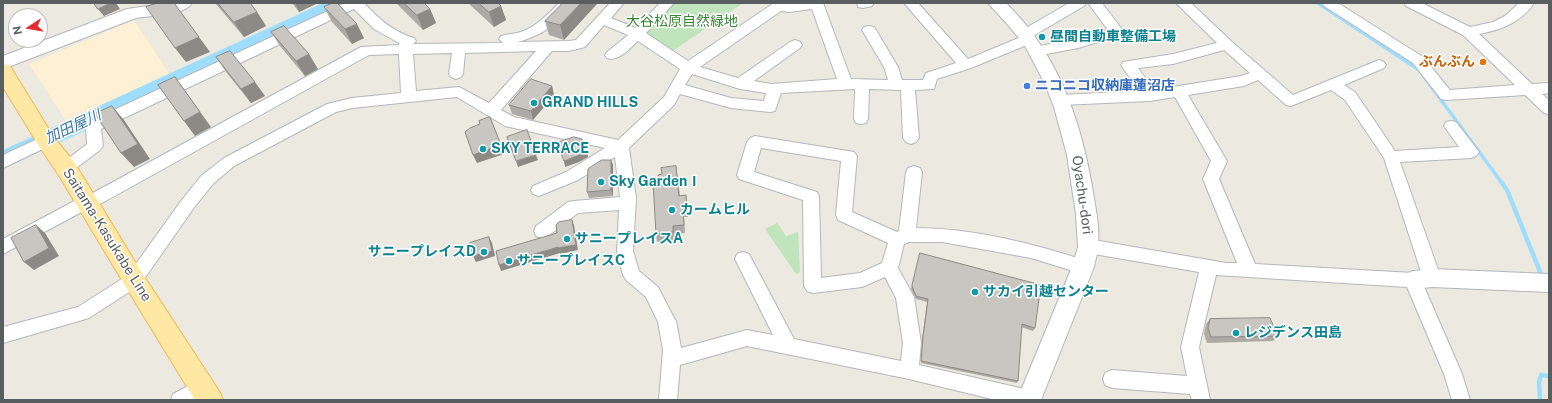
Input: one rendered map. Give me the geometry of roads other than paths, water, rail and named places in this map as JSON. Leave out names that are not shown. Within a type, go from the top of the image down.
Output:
[{"type":"main road","name":"Saitama-Kasukabe Line","points":[[3,71],[46,140],[66,168],[206,394]]},
{"type":"street","points":[[3,63],[133,13],[151,10],[166,10],[184,3]]},
{"type":"street","points":[[66,168],[95,146],[93,126],[356,3],[379,26],[406,45],[460,48],[548,47],[580,44],[617,3]]},
{"type":"street","points":[[4,245],[86,202],[96,199],[366,50],[406,45],[517,39],[535,33],[567,3]]},
{"type":"street","points":[[612,55],[638,34],[667,3]]},
{"type":"street","points":[[911,3],[966,65]]},
{"type":"street","name":"Oyachu-dori","points":[[996,3],[1030,41],[1045,64],[1061,100],[1071,129],[1086,206],[1088,246],[1083,267],[1029,400]]},
{"type":"street","points":[[603,20],[638,34],[688,68],[740,84],[774,88],[846,84],[929,85],[931,76],[966,65],[1030,41],[1079,3]]},
{"type":"street","points":[[1030,41],[1078,43],[1117,32],[1095,3]]},
{"type":"street","points":[[1183,3],[1227,45],[1291,101],[1379,66]]},
{"type":"street","points":[[1411,3],[1468,32],[1549,109]]},
{"type":"street","points":[[539,190],[572,176],[622,146],[669,101],[688,68],[779,6],[789,8],[817,4],[846,84]]},
{"type":"street","points":[[1334,4],[1418,60],[1446,95],[1549,88]]},
{"type":"street","points":[[1468,32],[1496,26],[1510,19],[1519,5]]},
{"type":"street","points":[[869,30],[902,85],[911,138]]},
{"type":"street","points":[[406,45],[409,98]]},
{"type":"street","points":[[740,84],[795,45]]},
{"type":"street","points":[[1150,96],[1128,65],[1173,59],[1227,45]]},
{"type":"street","points":[[492,111],[548,47]]},
{"type":"street","points":[[456,74],[460,48]]},
{"type":"street","points":[[1061,100],[1150,96],[1244,81],[1260,74]]},
{"type":"street","points":[[861,120],[862,84]]},
{"type":"street","points":[[1333,84],[1350,96],[1391,157],[1423,279],[1461,400]]},
{"type":"street","points":[[676,88],[731,102],[770,107],[774,88]]},
{"type":"street","points":[[3,335],[83,314],[134,280],[187,205],[207,180],[230,162],[332,108],[352,103],[459,92],[510,122],[622,146]]},
{"type":"street","points":[[1179,92],[1219,161],[1211,179],[1249,271]]},
{"type":"street","points":[[1391,157],[1471,152],[1452,126]]},
{"type":"street","points":[[3,162],[46,140]]},
{"type":"street","points":[[914,172],[902,237],[889,268],[862,280],[813,286],[811,196],[745,175],[755,142],[850,156],[844,215],[902,237],[942,235],[1031,251],[1083,267]]},
{"type":"street","points":[[622,146],[627,203],[625,251],[632,275],[652,292],[667,321],[672,350],[668,400]]},
{"type":"street","points":[[542,231],[574,207],[627,203]]},
{"type":"street","points":[[1088,246],[1226,270],[1549,283]]},
{"type":"street","points":[[743,259],[788,346]]},
{"type":"street","points":[[1112,379],[1200,393],[1190,347],[1209,267]]},
{"type":"street","points":[[889,268],[905,297],[912,343],[909,372]]},
{"type":"street","points":[[671,359],[747,338],[909,372],[1029,400]]},
{"type":"street","points":[[180,400],[206,394]]},
{"type":"waterway","name":"加田屋川","points":[[3,160],[340,3]]},
{"type":"waterway","points":[[1318,3],[1419,70],[1502,183]]},
{"type":"waterway","points":[[1501,182],[1507,190],[1543,279]]},
{"type":"waterway","points":[[1540,400],[1539,382],[1541,375],[1549,376]]},
{"type":"place","name":"昼間自動車整備工場","points":[[1042,37]]},
{"type":"place","name":"ぶんぶん","points":[[1483,62]]},
{"type":"place","name":"ニコニコ収納庫蓮沼店","points":[[1027,86]]},
{"type":"place","name":"GRAND HILLS","points":[[534,103]]},
{"type":"place","name":"SKY TERRACE","points":[[483,149]]},
{"type":"place","name":"Sky GardenⅠ","points":[[601,182]]},
{"type":"place","name":"カームヒル","points":[[672,210]]},
{"type":"place","name":"サニープレイスA","points":[[567,239]]},
{"type":"place","name":"サニープレイスD","points":[[484,252]]},
{"type":"place","name":"サニープレイスC","points":[[509,261]]},
{"type":"place","name":"サカイ引越センター","points":[[975,292]]},
{"type":"place","name":"レジデンス田島","points":[[1236,333]]},
{"type":"park label","name":"大谷松原自然緑地","points":[[682,22]]}]
